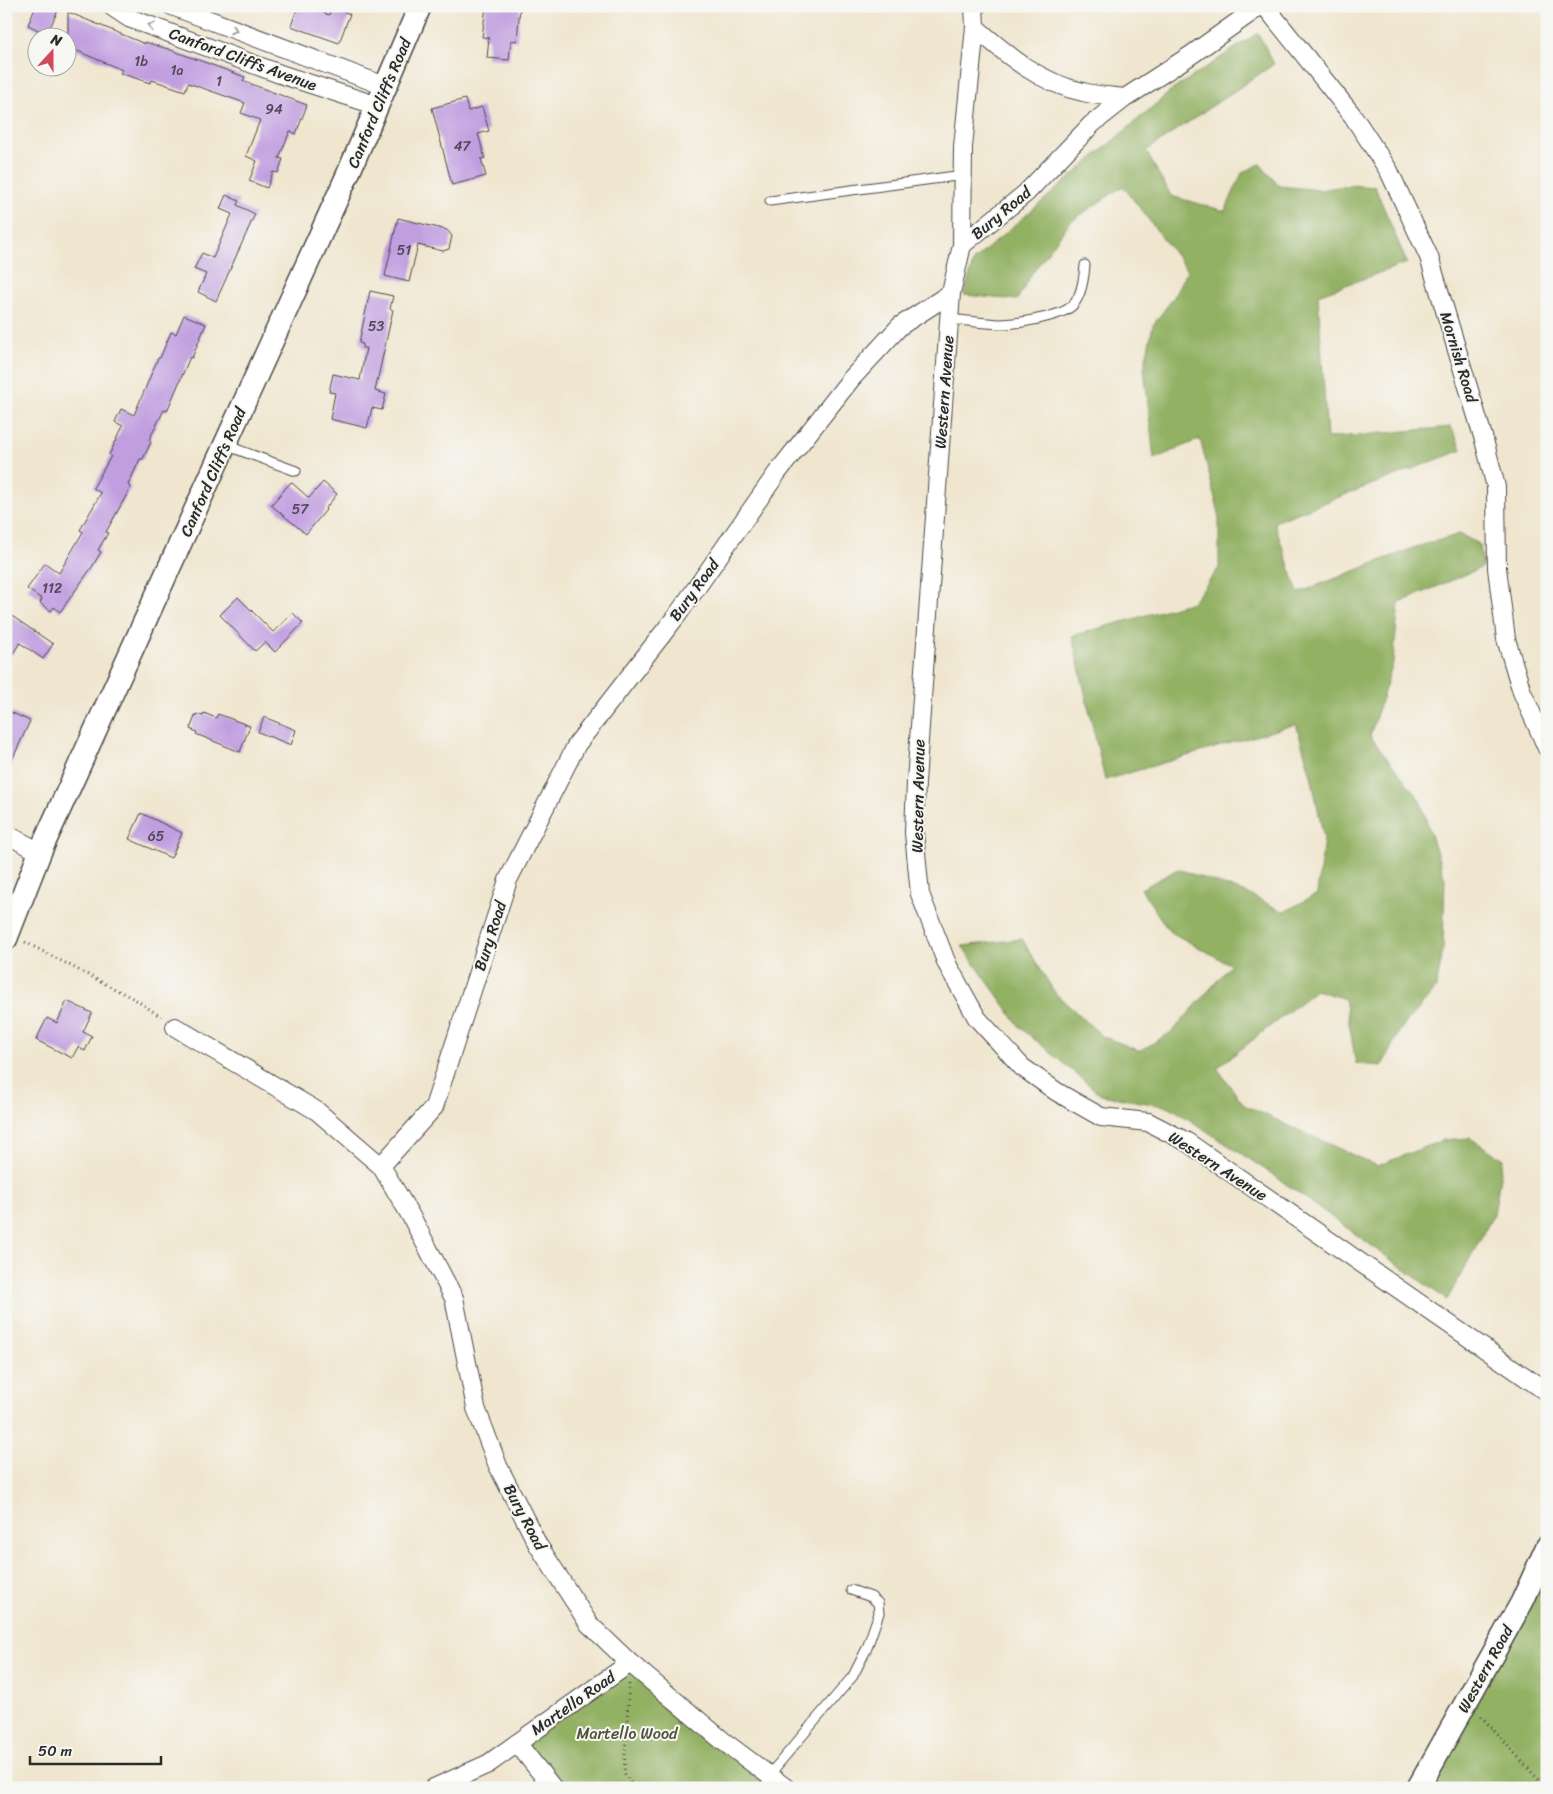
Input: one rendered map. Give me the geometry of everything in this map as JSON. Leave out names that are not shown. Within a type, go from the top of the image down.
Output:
[{"type":"street","name":"Canford Cliffs Avenue","points":[[111,6],[129,18],[280,74],[382,96]]},
{"type":"street","name":"Canford Cliffs Avenue","points":[[172,6],[382,96]]},
{"type":"street","name":"Canford Cliffs Road","points":[[7,936],[40,852],[382,96],[420,6]]},
{"type":"street","points":[[962,245],[963,147],[975,27],[974,6]]},
{"type":"street","name":"Bury Road","points":[[381,1166],[434,1107],[508,880],[577,744],[678,614],[777,473],[852,379],[900,326],[951,293],[962,245],[1026,193],[1092,124],[1125,98],[1191,55],[1260,6]]},
{"type":"street","name":"Mornish Road","points":[[1266,6],[1353,116],[1389,171],[1429,257],[1484,440],[1496,487],[1497,568],[1506,639],[1522,692],[1547,748]]},
{"type":"street","points":[[975,27],[1011,58],[1045,80],[1083,92],[1125,98]]},
{"type":"street","name":"Western Avenue","points":[[951,293],[914,833],[920,894],[946,964],[977,1018],[1022,1068],[1057,1092],[1101,1117],[1148,1122],[1187,1142],[1547,1392]]},
{"type":"street","points":[[6,834],[40,852]]},
{"type":"street","name":"Bury Road","points":[[175,1027],[317,1111],[381,1166],[412,1218],[454,1298],[476,1408],[505,1479],[538,1545],[589,1624],[630,1663],[723,1741],[786,1788]]},
{"type":"street","name":"Western Road","points":[[1418,1788],[1522,1602],[1547,1547]]},
{"type":"street","name":"Martello Road","points":[[434,1788],[488,1764],[630,1663]]},
{"type":"street","name":"Martello Road","points":[[517,1743],[553,1788]]},
{"type":"lane","points":[[770,201],[963,176]]},
{"type":"lane","points":[[949,320],[1001,324],[1032,320],[1061,312],[1073,306],[1080,293],[1085,265]]},
{"type":"lane","points":[[225,445],[296,471]]},
{"type":"lane","points":[[769,1775],[852,1676],[868,1648],[880,1613],[878,1602],[871,1597],[852,1590]]},
{"type":"path","points":[[7,936],[138,1001],[175,1027]]},
{"type":"path","points":[[630,1663],[624,1773],[634,1788]]},
{"type":"path","points":[[1467,1700],[1546,1788]]},
{"type":"green space","points":[[1258,33],[1274,64],[1146,151],[1171,196],[1225,211],[1242,173],[1260,164],[1279,186],[1320,190],[1350,185],[1375,187],[1407,263],[1318,295],[1327,438],[1451,427],[1462,450],[1274,522],[1298,593],[1413,548],[1460,534],[1480,545],[1483,567],[1399,603],[1393,663],[1370,736],[1420,800],[1445,879],[1443,949],[1436,989],[1400,1030],[1382,1066],[1356,1064],[1345,999],[1316,990],[1217,1068],[1244,1105],[1377,1166],[1443,1140],[1470,1138],[1503,1159],[1494,1214],[1447,1300],[1272,1174],[1170,1107],[1101,1095],[1020,1027],[962,946],[1022,939],[1055,993],[1102,1036],[1140,1051],[1173,1031],[1231,965],[1169,931],[1141,889],[1178,869],[1246,893],[1284,912],[1317,894],[1324,839],[1311,775],[1296,724],[1105,780],[1072,636],[1193,602],[1219,568],[1219,513],[1200,439],[1154,459],[1144,368],[1153,325],[1174,297],[1187,270],[1123,186],[1070,222],[1031,275],[1017,300],[964,295],[974,260],[1172,90]]},
{"type":"green space","points":[[1547,1547],[1547,1788],[1418,1788]]},
{"type":"green space","name":"Martello Wood","points":[[630,1663],[786,1788],[555,1788],[517,1743]]},
{"type":"building","points":[[36,6],[60,6],[50,28],[34,28],[28,25]]},
{"type":"building","points":[[298,6],[305,6],[329,15],[331,7],[350,14],[339,43],[291,26]]},
{"type":"building","points":[[486,6],[520,6],[517,41],[511,40],[509,60],[487,58],[489,38],[482,37]]},
{"type":"building","points":[[68,12],[145,44],[145,42],[168,49],[245,77],[243,81],[307,105],[296,134],[290,131],[279,158],[283,159],[278,173],[273,172],[267,188],[249,181],[257,161],[246,156],[260,120],[241,113],[245,103],[188,83],[185,91],[152,80],[150,83],[120,73],[122,70],[78,51],[78,28],[68,28]]},
{"type":"building","points":[[465,99],[468,111],[482,107],[489,131],[478,134],[485,158],[481,159],[486,176],[452,185],[432,108]]},
{"type":"building","points":[[226,195],[239,201],[237,205],[255,214],[216,301],[198,292],[206,274],[194,269],[202,253],[213,258],[232,214],[220,209]]},
{"type":"building","points":[[398,218],[447,230],[452,236],[449,249],[443,251],[418,245],[409,282],[385,276]]},
{"type":"building","points":[[370,291],[393,296],[390,309],[393,310],[375,391],[386,394],[382,410],[372,408],[367,428],[330,419],[335,393],[329,392],[333,374],[360,380],[366,348],[362,348],[363,344],[359,343]]},
{"type":"building","points":[[184,315],[206,324],[192,358],[190,357],[167,411],[164,410],[149,440],[151,442],[143,459],[140,459],[128,485],[131,487],[98,550],[101,552],[60,612],[54,607],[51,611],[40,603],[42,599],[27,589],[45,563],[59,573],[83,532],[80,530],[101,493],[93,488],[111,456],[109,455],[123,426],[115,422],[121,409],[134,415],[171,332],[176,334]]},
{"type":"building","points":[[291,482],[309,498],[323,482],[337,494],[306,534],[271,505]]},
{"type":"building","points":[[238,597],[273,632],[293,613],[303,623],[275,652],[265,642],[255,651],[220,615]]},
{"type":"building","points":[[6,612],[53,644],[43,659],[20,643],[6,663]]},
{"type":"building","points":[[6,710],[30,721],[6,773]]},
{"type":"building","points":[[204,713],[216,718],[218,714],[250,726],[240,752],[196,734],[197,732],[190,729],[196,714],[203,716]]},
{"type":"building","points":[[264,717],[296,730],[291,745],[258,732]]},
{"type":"building","points":[[141,813],[182,833],[171,858],[129,839]]},
{"type":"building","points":[[67,1001],[92,1013],[83,1032],[92,1036],[85,1051],[78,1047],[72,1058],[36,1040],[47,1018],[57,1023]]}]
